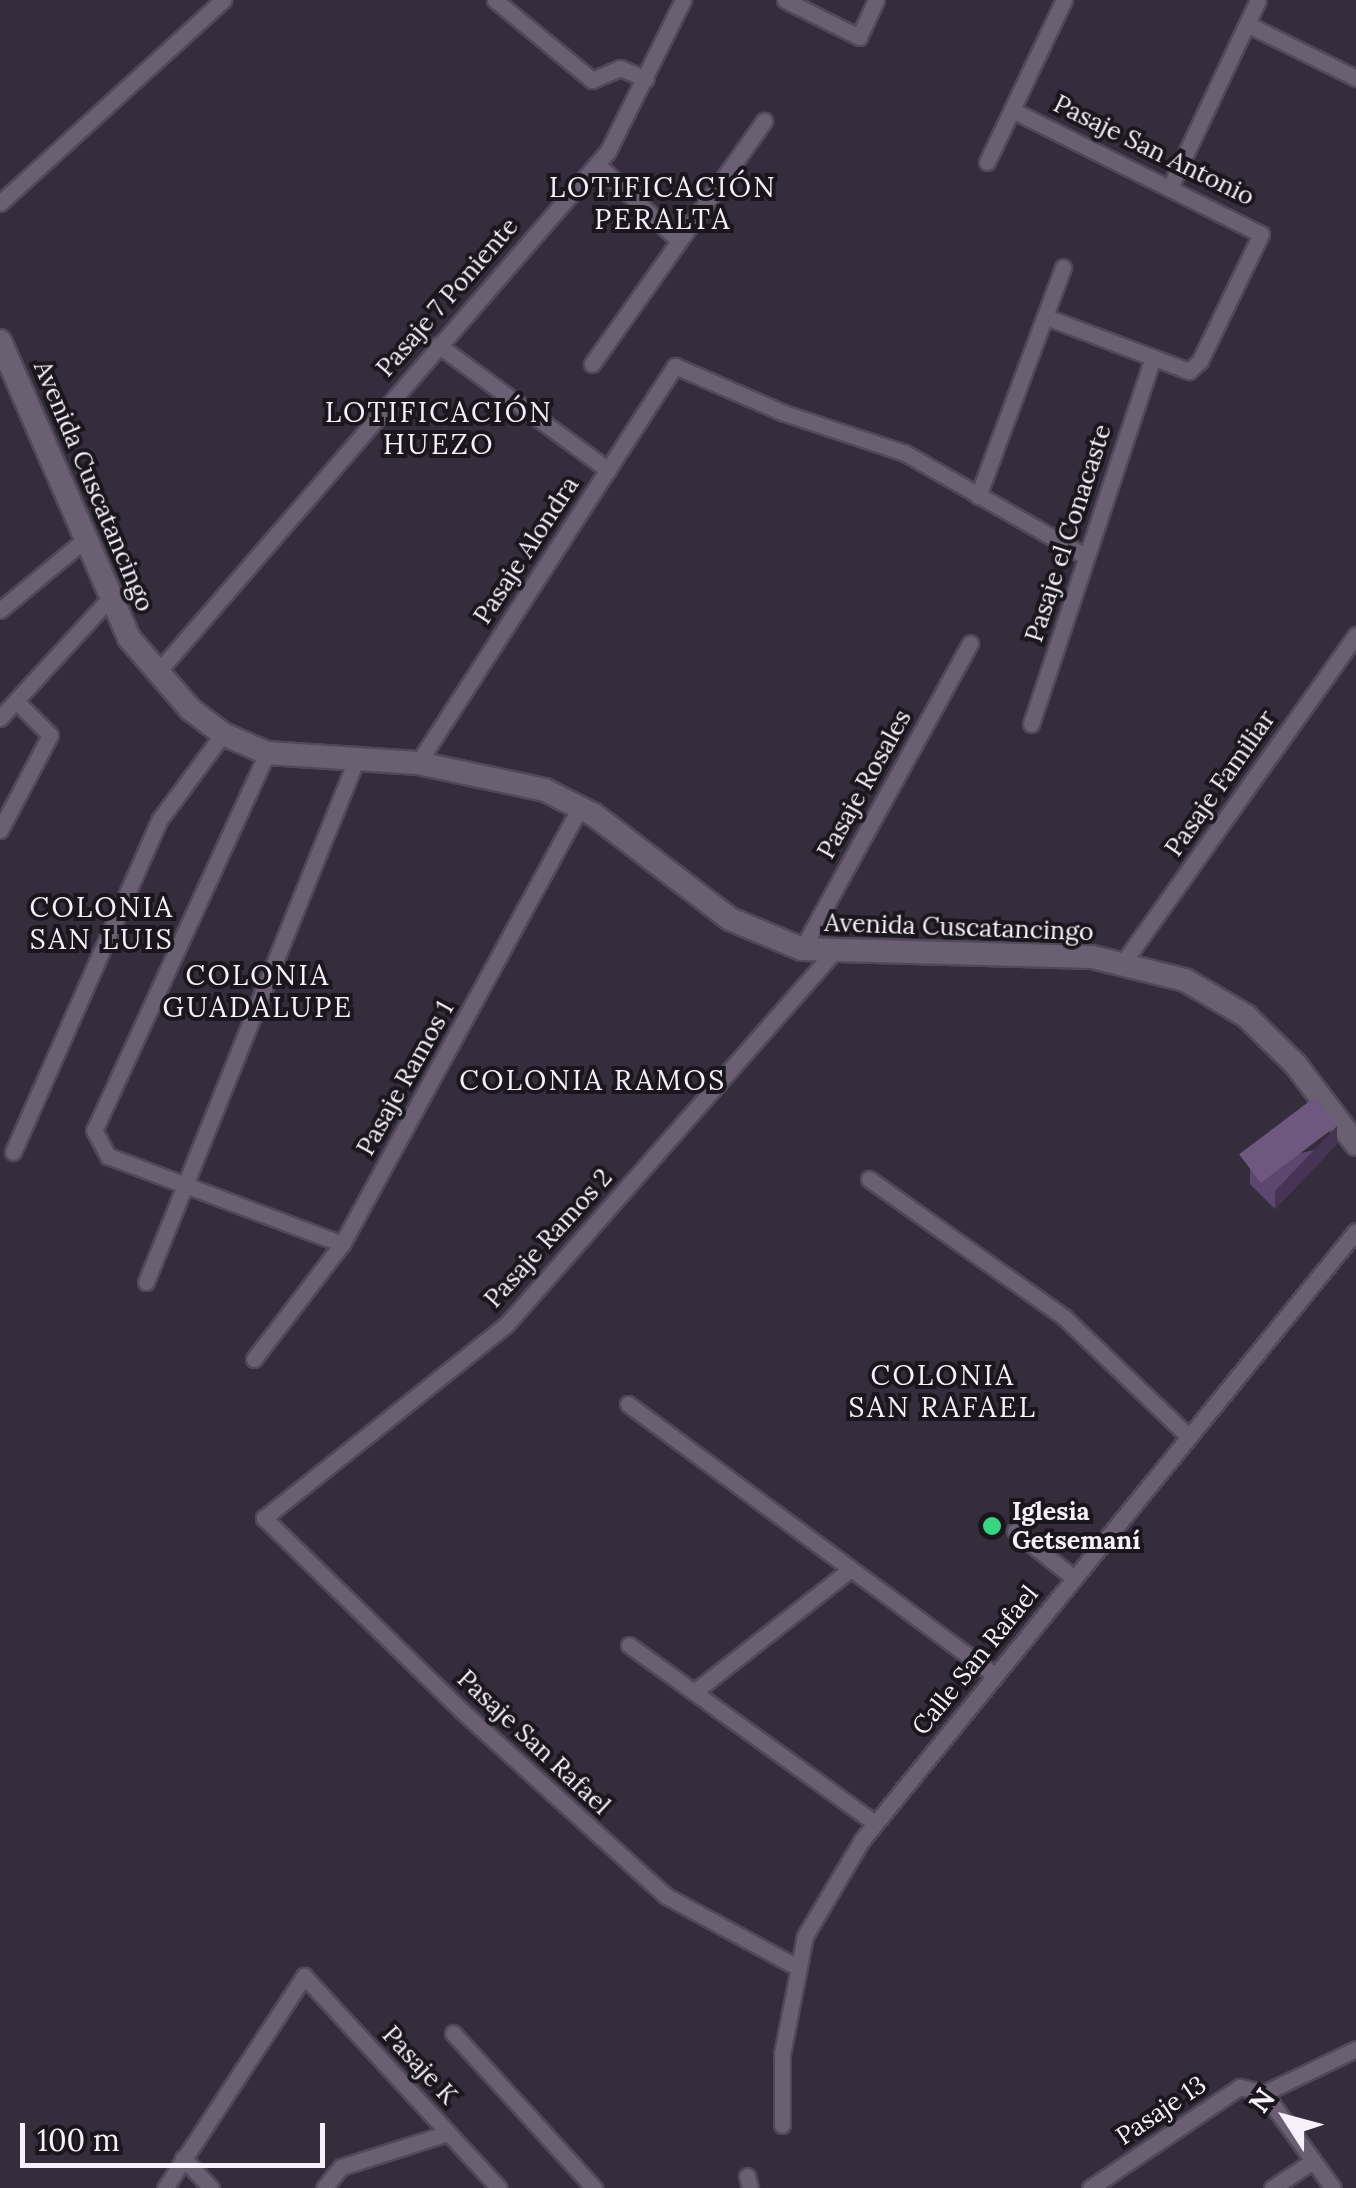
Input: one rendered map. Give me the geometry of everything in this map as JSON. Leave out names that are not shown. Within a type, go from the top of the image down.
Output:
[{"type":"street","points":[[0,202],[223,0]]},
{"type":"street","points":[[495,0],[592,80],[620,68],[646,79]]},
{"type":"street","name":"Pasaje 7 Poniente","points":[[156,674],[620,135],[682,0]]},
{"type":"street","points":[[785,0],[859,37],[876,0]]},
{"type":"street","points":[[988,162],[1064,0]]},
{"type":"street","points":[[1171,185],[1258,0]]},
{"type":"street","points":[[1247,24],[1356,78]]},
{"type":"street","name":"Pasaje San Antonio","points":[[1012,110],[1254,225],[1260,245],[1190,370],[1153,358]]},
{"type":"street","points":[[592,364],[764,121]]},
{"type":"street","points":[[597,164],[679,241]]},
{"type":"street","points":[[1063,266],[978,496],[1086,556]]},
{"type":"street","points":[[1046,317],[1153,358]]},
{"type":"street","name":"Avenida Cuscatancingo","points":[[0,340],[108,600],[156,674],[223,734],[267,753],[418,763],[545,790],[580,808],[730,919],[802,949],[832,954],[1124,960],[1185,980],[1246,1016],[1296,1065],[1356,1144]]},
{"type":"street","points":[[438,345],[608,470]]},
{"type":"street","name":"Pasaje el Conacaste","points":[[1031,724],[1153,358]]},
{"type":"street","name":"Pasaje Alondra","points":[[418,763],[608,470],[665,371],[675,366],[784,414],[905,453],[978,496]]},
{"type":"street","points":[[0,610],[83,541]]},
{"type":"street","points":[[0,718],[108,600]]},
{"type":"street","name":"Pasaje Familiar","points":[[1124,960],[1356,635]]},
{"type":"street","name":"Pasaje Rosales","points":[[802,949],[970,643]]},
{"type":"street","points":[[0,830],[50,736],[16,700]]},
{"type":"street","points":[[13,1152],[160,819],[223,734]]},
{"type":"street","points":[[267,753],[94,1130],[108,1156],[342,1244]]},
{"type":"street","points":[[146,1282],[357,758]]},
{"type":"street","name":"Pasaje Ramos 1","points":[[254,1359],[342,1244],[580,808]]},
{"type":"street","name":"Pasaje Ramos 2","points":[[264,1518],[506,1326],[832,954]]},
{"type":"street","points":[[870,1179],[1064,1317],[1189,1437]]},
{"type":"street","name":"Calle San Rafael","points":[[782,2125],[782,2054],[806,1936],[876,1823],[1356,1231]]},
{"type":"street","points":[[628,1404],[995,1676]]},
{"type":"street","name":"Pasaje San Rafael","points":[[264,1518],[462,1711],[666,1896],[797,1966]]},
{"type":"street","points":[[1014,1531],[1074,1578]]},
{"type":"street","points":[[694,1692],[851,1569]]},
{"type":"street","points":[[629,1645],[876,1823]]},
{"type":"street","name":"Pasaje K","points":[[183,2158],[250,2066],[304,1976],[448,2133],[492,2187]]},
{"type":"street","points":[[453,2032],[594,2188]]},
{"type":"street","name":"Pasaje 13","points":[[1090,2188],[1240,2087],[1264,2093],[1356,2050]]},
{"type":"street","points":[[1264,2093],[1332,2188]]},
{"type":"street","points":[[324,2188],[340,2167],[448,2133]]},
{"type":"street","points":[[164,2188],[183,2158],[212,2188]]},
{"type":"street","points":[[1272,2188],[1313,2161]]},
{"type":"building","points":[[1315,1097],[1337,1126],[1261,1183],[1239,1154]]},
{"type":"place","name":"Iglesia Getsemaní","points":[[992,1526]]},
{"type":"district","name":"LOTIFICACIÓN PERALTA","points":[[663,203]]},
{"type":"district","name":"LOTIFICACIÓN HUEZO","points":[[439,428]]},
{"type":"district","name":"COLONIA SAN LUIS","points":[[102,923]]},
{"type":"district","name":"COLONIA GUADALUPE","points":[[258,991]]},
{"type":"district","name":"COLONIA RAMOS","points":[[593,1080]]},
{"type":"district","name":"COLONIA SAN RAFAEL","points":[[943,1391]]}]
